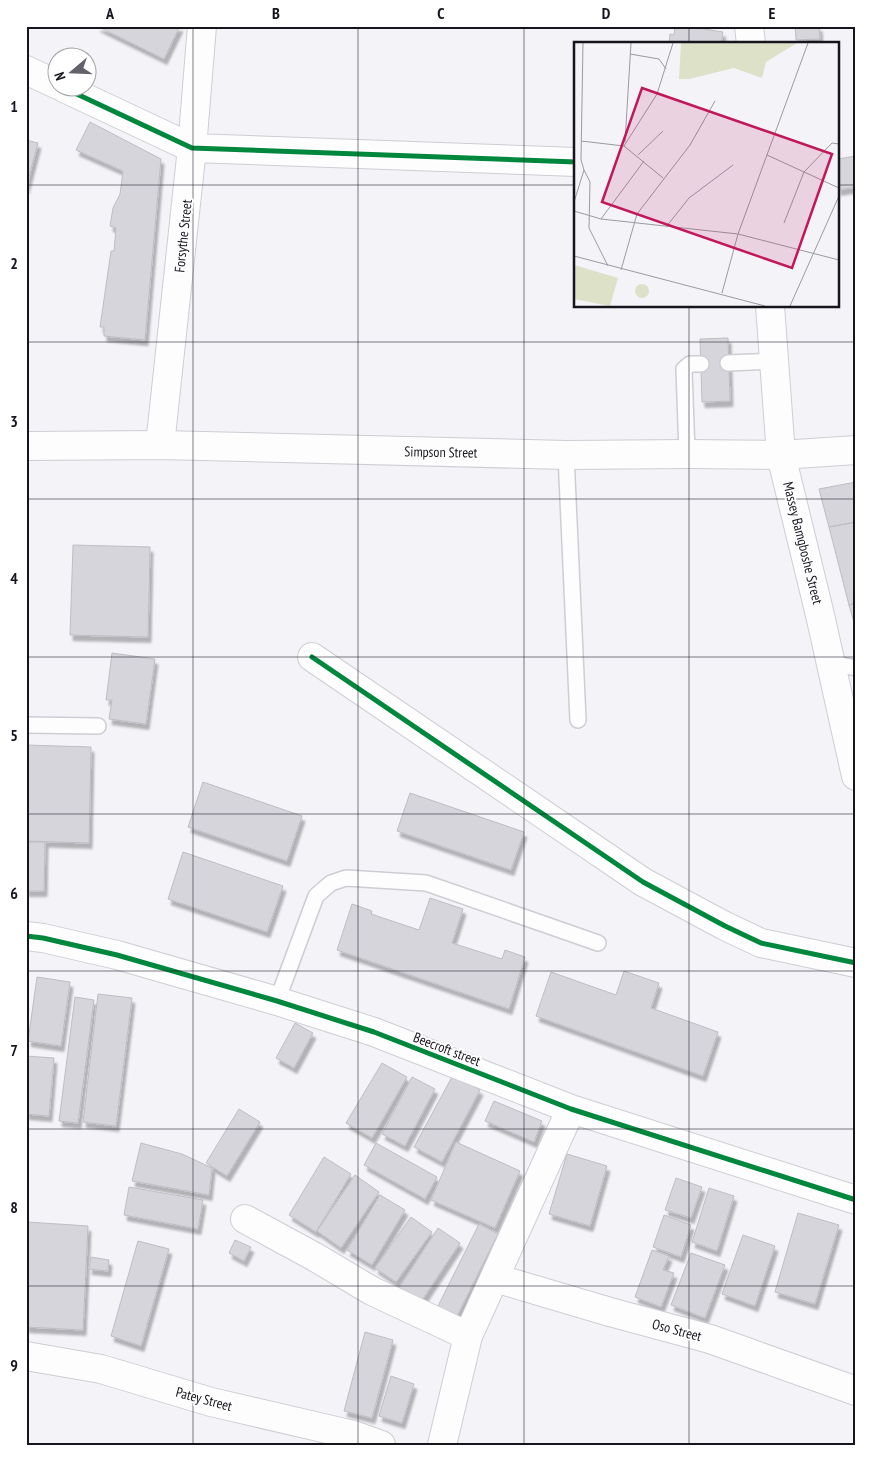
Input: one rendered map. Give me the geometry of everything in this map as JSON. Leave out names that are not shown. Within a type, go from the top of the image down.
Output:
[{"type":"street","name":"Forsythe Street","points":[[160,445],[192,148],[202,26]]},
{"type":"street","points":[[749,26],[751,42]]},
{"type":"street","points":[[26,70],[48,80]]},
{"type":"street","points":[[85,98],[192,148],[574,162]]},
{"type":"street","name":"Massey Bamgboshe Street","points":[[770,308],[781,456],[843,665],[855,769]]},
{"type":"street","name":"Simpson Street","points":[[26,446],[160,445],[566,455],[687,454],[781,456],[856,450]]},
{"type":"street","points":[[312,657],[643,882],[725,926],[762,943],[856,963]]},
{"type":"street","name":"Beecroft street","points":[[26,936],[43,938],[117,955],[277,1001],[374,1032],[571,1109],[856,1200]]},
{"type":"street","points":[[442,1445],[468,1336],[571,1109]]},
{"type":"street","points":[[245,1219],[372,1290],[468,1336]]},
{"type":"street","name":"Oso Street","points":[[495,1278],[710,1339],[856,1391]]},
{"type":"street","name":"Patey Street","points":[[26,1356],[102,1369],[211,1402],[353,1435],[382,1445]]},
{"type":"lane","points":[[728,363],[774,361]]},
{"type":"lane","points":[[687,454],[684,369],[690,364],[702,364]]},
{"type":"lane","points":[[566,455],[578,720]]},
{"type":"lane","points":[[26,725],[98,726]]},
{"type":"lane","points":[[277,1001],[316,896],[332,883],[346,878],[426,883],[598,943]]},
{"type":"building","points":[[97,26],[180,26],[164,59]]},
{"type":"building","points":[[675,26],[723,32],[721,42],[669,42],[670,34],[674,35]]},
{"type":"building","points":[[795,26],[819,26],[820,39],[796,40]]},
{"type":"building","points":[[90,122],[161,159],[145,340],[104,336],[104,327],[100,327],[111,251],[114,251],[116,228],[110,226],[113,208],[120,194],[123,171],[76,150]]},
{"type":"building","points":[[26,140],[38,143],[26,188]]},
{"type":"building","points":[[856,156],[856,187],[840,190],[840,159]]},
{"type":"building","points":[[728,338],[730,401],[702,402],[700,339]]},
{"type":"building","points":[[856,482],[856,522],[829,527],[819,489]]},
{"type":"building","points":[[856,522],[856,603],[849,605],[829,527]]},
{"type":"building","points":[[73,545],[150,547],[148,637],[70,635]]},
{"type":"building","points":[[856,603],[856,629],[849,605]]},
{"type":"building","points":[[112,653],[155,659],[146,724],[109,719],[112,700],[106,700]]},
{"type":"building","points":[[26,745],[91,747],[89,843],[26,841]]},
{"type":"building","points":[[203,782],[302,816],[287,861],[188,827]]},
{"type":"building","points":[[410,793],[524,832],[511,870],[397,831]]},
{"type":"building","points":[[26,842],[45,842],[44,891],[26,891]]},
{"type":"building","points":[[183,852],[283,886],[267,932],[168,899]]},
{"type":"building","points":[[430,898],[463,909],[452,943],[502,959],[505,950],[525,957],[509,1009],[337,950],[352,904],[372,911],[371,914],[419,930]]},
{"type":"building","points":[[624,971],[659,983],[651,1008],[718,1032],[703,1076],[536,1016],[551,972],[616,995]]},
{"type":"building","points":[[37,977],[70,982],[61,1046],[28,1041]]},
{"type":"building","points":[[98,994],[132,998],[116,1126],[83,1122]]},
{"type":"building","points":[[75,997],[94,1000],[78,1123],[59,1121]]},
{"type":"building","points":[[295,1023],[313,1033],[294,1068],[276,1058]]},
{"type":"building","points":[[26,1056],[54,1058],[49,1116],[26,1114]]},
{"type":"building","points":[[382,1063],[407,1077],[372,1138],[346,1123]]},
{"type":"building","points":[[453,1075],[480,1090],[442,1162],[414,1147]]},
{"type":"building","points":[[412,1077],[435,1089],[405,1146],[382,1134]]},
{"type":"building","points":[[494,1101],[542,1121],[534,1142],[485,1121]]},
{"type":"building","points":[[239,1109],[260,1122],[227,1176],[206,1163]]},
{"type":"building","points":[[456,1142],[520,1171],[495,1228],[431,1200]]},
{"type":"building","points":[[141,1143],[182,1154],[212,1168],[209,1195],[132,1181]]},
{"type":"building","points":[[376,1143],[437,1177],[425,1199],[364,1165]]},
{"type":"building","points":[[567,1154],[607,1166],[590,1226],[549,1214]]},
{"type":"building","points":[[324,1157],[351,1174],[316,1232],[289,1215]]},
{"type":"building","points":[[355,1175],[379,1192],[341,1248],[317,1231]]},
{"type":"building","points":[[676,1178],[702,1187],[691,1218],[665,1210]]},
{"type":"building","points":[[129,1187],[203,1200],[198,1229],[124,1215]]},
{"type":"building","points":[[709,1188],[734,1196],[717,1251],[692,1242]]},
{"type":"building","points":[[380,1195],[405,1210],[372,1265],[347,1250]]},
{"type":"building","points":[[798,1213],[839,1225],[815,1304],[775,1292]]},
{"type":"building","points":[[664,1215],[691,1225],[681,1257],[653,1247]]},
{"type":"building","points":[[411,1217],[432,1232],[396,1282],[375,1268]]},
{"type":"building","points":[[28,1222],[88,1226],[83,1330],[26,1327]]},
{"type":"building","points":[[479,1224],[498,1234],[455,1320],[436,1310]]},
{"type":"building","points":[[438,1228],[460,1243],[417,1308],[395,1294]]},
{"type":"building","points":[[743,1235],[775,1246],[755,1306],[722,1294]]},
{"type":"building","points":[[235,1240],[251,1247],[244,1261],[229,1253]]},
{"type":"building","points":[[138,1241],[169,1249],[141,1346],[111,1336]]},
{"type":"building","points":[[652,1250],[669,1256],[663,1270],[674,1273],[661,1307],[635,1297]]},
{"type":"building","points":[[691,1253],[725,1265],[705,1318],[671,1305]]},
{"type":"building","points":[[91,1257],[109,1260],[108,1271],[89,1269]]},
{"type":"building","points":[[365,1332],[393,1340],[372,1418],[344,1411]]},
{"type":"building","points":[[391,1376],[414,1384],[402,1423],[379,1416]]},
{"type":"cycle path","points":[[85,98],[192,148],[574,162]]},
{"type":"cycle path","points":[[312,657],[643,882],[761,943],[856,963]]},
{"type":"cycle path","points":[[26,936],[43,938],[117,955],[277,1001],[374,1032],[571,1109],[856,1200]]}]
